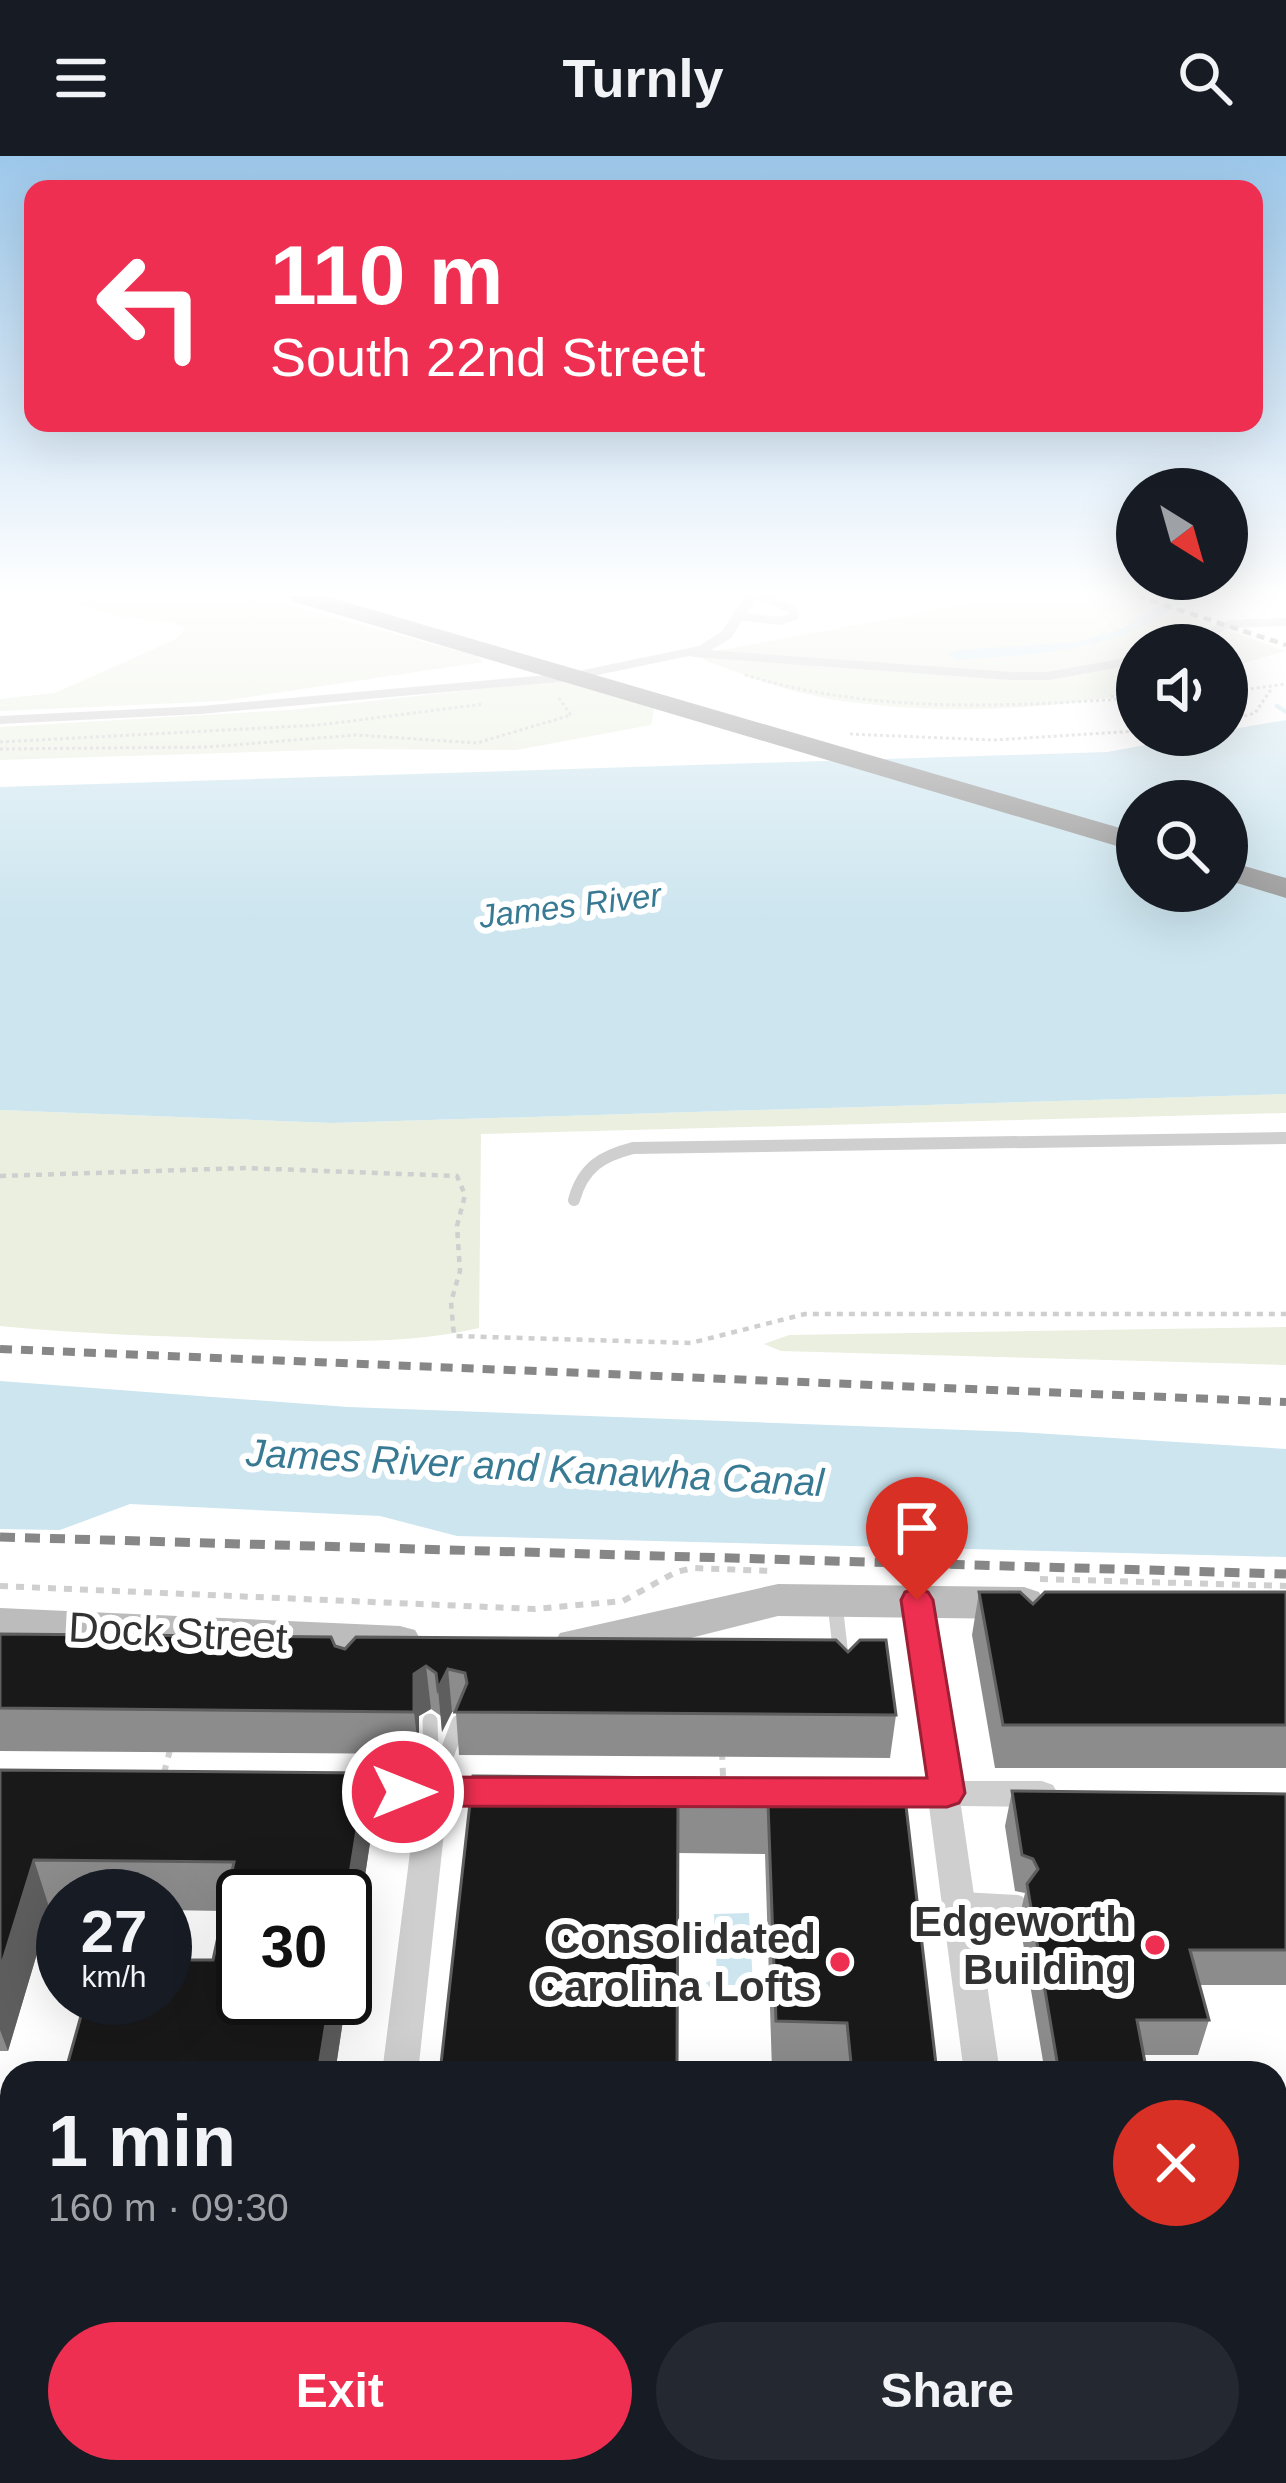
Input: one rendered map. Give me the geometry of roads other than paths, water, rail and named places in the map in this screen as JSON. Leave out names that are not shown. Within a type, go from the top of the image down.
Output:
[{"type":"highway","points":[[692,705],[1116,836]]},
{"type":"highway","points":[[709,705],[1116,820]]},
{"type":"highway","points":[[1248,858],[1286,870]]},
{"type":"highway","points":[[1248,876],[1286,888]]},
{"type":"main road","points":[[534,1646],[598,1643],[751,1605],[834,1597],[1066,1604]]},
{"type":"main road","name":"Dock Street","points":[[0,1624],[360,1647],[450,1644]]},
{"type":"street","points":[[0,720],[261,705]]},
{"type":"street","points":[[917,1600],[981,2061]]},
{"type":"street","points":[[301,1792],[535,1792]]},
{"type":"street","points":[[401,2061],[433,1792]]},
{"type":"street","points":[[832,1792],[1077,1794]]},
{"type":"lane","points":[[574,1200],[579,1177],[593,1162],[633,1148],[1286,1138]]},
{"type":"lane","points":[[834,1597],[842,1666]]},
{"type":"lane","points":[[430,1721],[433,1792]]},
{"type":"lane","points":[[433,1792],[459,1722]]},
{"type":"lane","points":[[961,1902],[1017,1905]]},
{"type":"water","name":"James River","points":[[1286,720],[1286,1094],[332,1123],[0,1110],[0,787],[1116,750],[1116,756],[1248,756],[1248,726]]},
{"type":"water","name":"James River and Kanawha Canal","points":[[0,1381],[348,1407],[1018,1432],[1286,1449],[1286,1557],[457,1536],[380,1516],[130,1504],[60,1530],[0,1529]]},
{"type":"water","points":[[749,1913],[753,1985],[726,1985],[715,1993],[706,1983],[717,1976],[714,1914]]},
{"type":"waterway","points":[[1277,706],[1286,712]]},
{"type":"railway","points":[[0,1349],[1286,1402]]},
{"type":"railway","points":[[0,1537],[1286,1574]]},
{"type":"place","name":"Edgeworth Building","points":[[1155,1945]]},
{"type":"place","name":"Consolidated Carolina Lofts","points":[[840,1962]]}]
